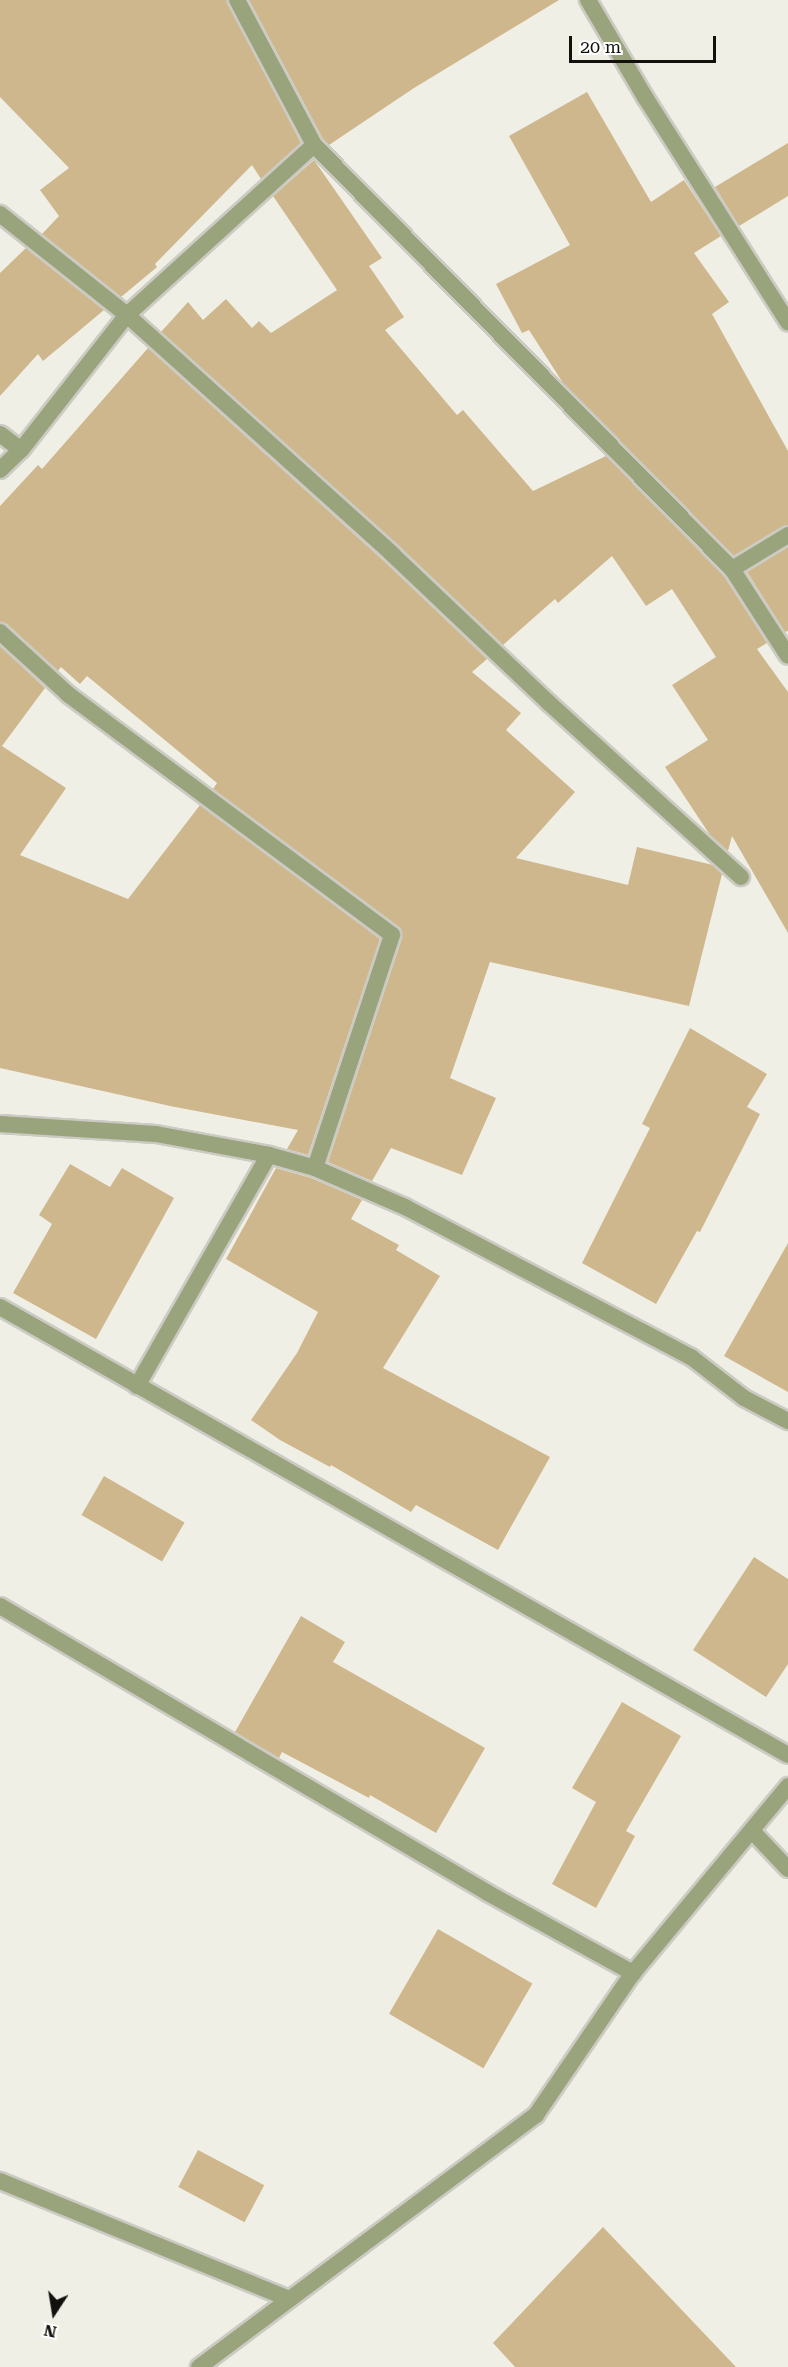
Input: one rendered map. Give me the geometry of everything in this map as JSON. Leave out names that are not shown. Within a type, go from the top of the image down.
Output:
[{"type":"street","points":[[237,0],[314,145],[732,569],[788,656]]},
{"type":"street","points":[[588,0],[645,97],[788,322]]},
{"type":"street","points":[[0,470],[21,450],[127,315],[314,145]]},
{"type":"street","points":[[0,214],[127,315],[392,554],[549,703],[741,877]]},
{"type":"street","points":[[0,434],[21,450]]},
{"type":"street","points":[[732,569],[788,535]]},
{"type":"street","points":[[0,632],[69,695],[392,934],[315,1168]]},
{"type":"street","points":[[0,1124],[156,1134],[269,1155],[315,1168],[405,1207],[691,1357],[744,1398],[788,1421]]},
{"type":"street","points":[[137,1386],[269,1155]]},
{"type":"street","points":[[0,1307],[788,1755]]},
{"type":"street","points":[[0,1606],[488,1893],[633,1973]]},
{"type":"street","points":[[199,2367],[536,2115],[633,1973],[753,1832],[788,1786]]},
{"type":"street","points":[[753,1832],[788,1869]]},
{"type":"street","points":[[0,2181],[289,2299]]},
{"type":"building","points":[[0,0],[227,0],[301,143],[261,179],[252,165],[155,264],[157,267],[121,297],[42,234],[59,216],[40,190],[69,168],[0,97]]},
{"type":"building","points":[[249,0],[559,0],[414,88],[329,145],[323,139]]},
{"type":"building","points":[[587,92],[651,202],[684,180],[721,236],[694,253],[729,302],[712,314],[788,451],[788,525],[734,556],[563,383],[529,330],[522,333],[496,284],[570,245],[509,136]]},
{"type":"building","points":[[788,143],[788,196],[739,226],[715,187]]},
{"type":"building","points":[[314,160],[382,258],[369,266],[404,317],[385,330],[457,415],[463,410],[533,491],[606,456],[724,576],[767,643],[757,649],[788,692],[788,933],[732,836],[728,851],[710,835],[665,767],[708,740],[672,685],[716,657],[672,589],[646,606],[612,556],[558,603],[555,599],[503,645],[399,546],[161,332],[188,302],[203,320],[226,299],[252,328],[259,321],[271,333],[337,290],[273,196]]},
{"type":"building","points":[[26,248],[104,310],[43,361],[38,354],[0,396],[0,273]]},
{"type":"building","points":[[148,348],[385,562],[487,659],[472,672],[521,713],[506,730],[575,792],[516,858],[628,885],[637,847],[713,865],[722,874],[689,1006],[490,962],[450,1078],[496,1098],[462,1175],[391,1148],[372,1181],[328,1162],[402,938],[399,927],[213,789],[217,783],[87,676],[80,684],[61,667],[58,671],[7,624],[0,622],[0,506],[38,465],[42,469]]},
{"type":"building","points":[[788,547],[788,631],[785,632],[747,572]]},
{"type":"building","points":[[0,646],[45,688],[2,746],[66,788],[20,855],[128,899],[200,805],[380,939],[308,1155],[287,1149],[298,1130],[170,1106],[0,1068]]},
{"type":"building","points":[[690,1028],[767,1074],[747,1107],[760,1114],[700,1232],[697,1231],[656,1304],[582,1263],[650,1128],[642,1124]]},
{"type":"building","points":[[70,1164],[110,1187],[122,1168],[174,1198],[96,1339],[13,1293],[52,1224],[39,1215]]},
{"type":"building","points":[[276,1168],[311,1178],[362,1200],[351,1219],[399,1245],[396,1250],[440,1276],[383,1368],[550,1457],[498,1550],[416,1505],[411,1512],[331,1465],[330,1467],[280,1440],[251,1420],[297,1353],[318,1312],[226,1259]]},
{"type":"building","points":[[788,1243],[788,1392],[724,1356]]},
{"type":"building","points":[[104,1476],[185,1522],[162,1561],[82,1515]]},
{"type":"building","points":[[754,1557],[788,1579],[788,1664],[766,1697],[693,1650]]},
{"type":"building","points":[[301,1616],[345,1642],[333,1662],[485,1748],[436,1833],[370,1795],[369,1798],[282,1752],[279,1758],[235,1732]]},
{"type":"building","points":[[622,1702],[681,1736],[626,1831],[635,1836],[596,1908],[552,1884],[596,1802],[572,1788]]},
{"type":"building","points":[[438,1929],[532,1984],[483,2068],[389,2014]]},
{"type":"building","points":[[198,2150],[264,2185],[245,2222],[178,2187]]},
{"type":"building","points":[[603,2227],[736,2367],[515,2367],[493,2343]]}]
